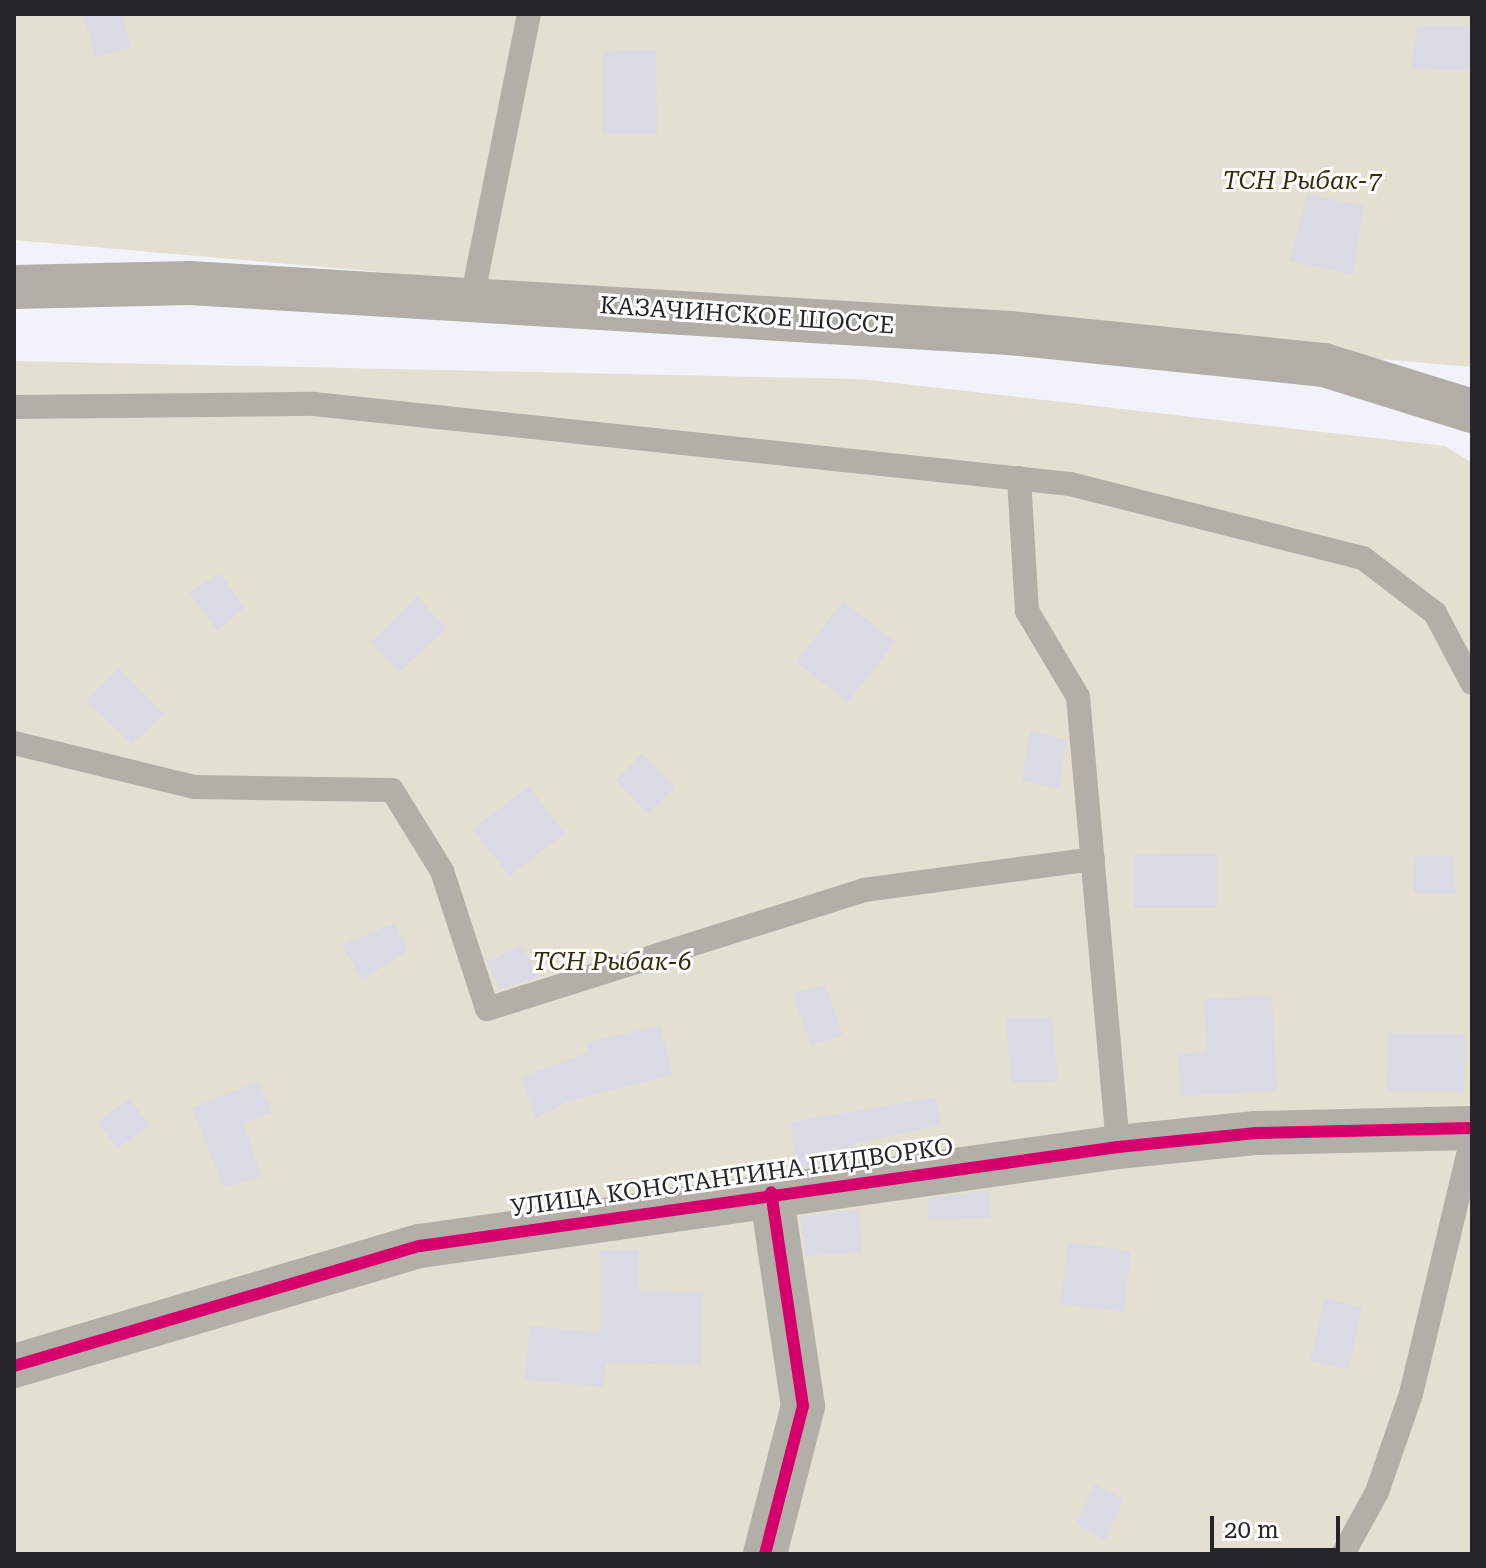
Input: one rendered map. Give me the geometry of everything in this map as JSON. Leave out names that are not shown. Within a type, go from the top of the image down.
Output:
[{"type":"main road","name":"КАЗАЧИНСКОЕ ШОССЕ","points":[[14,287],[190,283],[1009,333],[1324,365],[1472,411]]},
{"type":"street","name":"УЛИЦА КОНСТАНТИНА ПИДВОРКО","points":[[14,1366],[420,1246],[771,1192],[1118,1147],[1256,1133],[1472,1128]]},
{"type":"street","points":[[765,1554],[803,1406],[771,1192]]},
{"type":"lane","points":[[472,299],[529,14]]},
{"type":"lane","points":[[14,407],[314,404],[1070,484],[1363,558],[1435,613],[1472,683]]},
{"type":"lane","points":[[1019,478],[1027,611],[1078,697],[1118,1147]]},
{"type":"lane","points":[[14,743],[194,787],[392,790],[442,871],[487,1009],[864,890],[1093,859]]},
{"type":"lane","points":[[1343,1554],[1377,1492],[1411,1394],[1472,1138]]},
{"type":"green space","name":"ТСН Рыбак-7","points":[[14,14],[1472,14],[1472,367],[14,240]]},
{"type":"green space","name":"ТСН Рыбак-6","points":[[14,361],[860,379],[1445,446],[1472,463],[1472,1554],[14,1554]]},
{"type":"building","points":[[83,14],[122,14],[130,47],[95,57]]},
{"type":"building","points":[[1417,25],[1472,25],[1472,71],[1411,68]]},
{"type":"building","points":[[656,49],[657,134],[603,134],[603,52]]},
{"type":"building","points":[[1307,194],[1364,206],[1353,275],[1290,261]]},
{"type":"building","points":[[220,573],[244,608],[217,631],[189,592]]},
{"type":"building","points":[[417,596],[447,629],[399,672],[371,642]]},
{"type":"building","points":[[843,601],[895,642],[848,702],[796,662]]},
{"type":"building","points":[[118,668],[164,714],[132,744],[86,701]]},
{"type":"building","points":[[1030,731],[1067,740],[1059,789],[1022,780]]},
{"type":"building","points":[[642,754],[675,787],[648,814],[616,780]]},
{"type":"building","points":[[529,786],[565,834],[509,876],[473,829]]},
{"type":"building","points":[[1217,853],[1217,908],[1134,908],[1134,854]]},
{"type":"building","points":[[1414,856],[1453,856],[1456,894],[1413,893]]},
{"type":"building","points":[[395,923],[408,950],[362,980],[342,945]]},
{"type":"building","points":[[521,945],[539,977],[500,989],[487,962]]},
{"type":"building","points":[[825,985],[843,1035],[811,1045],[792,994]]},
{"type":"building","points":[[1272,995],[1277,1091],[1181,1096],[1178,1054],[1207,1052],[1204,999]]},
{"type":"building","points":[[1052,1017],[1058,1082],[1011,1083],[1006,1018]]},
{"type":"building","points":[[660,1025],[673,1075],[568,1101],[535,1119],[521,1077],[589,1052],[587,1043]]},
{"type":"building","points":[[1388,1033],[1465,1034],[1464,1092],[1387,1091]]},
{"type":"building","points":[[258,1081],[273,1112],[244,1123],[261,1177],[223,1187],[192,1108]]},
{"type":"building","points":[[936,1097],[941,1125],[854,1144],[855,1159],[795,1168],[791,1122]]},
{"type":"building","points":[[130,1099],[151,1126],[117,1148],[97,1122]]},
{"type":"building","points":[[990,1190],[991,1218],[929,1220],[927,1199]]},
{"type":"building","points":[[859,1209],[862,1252],[806,1256],[800,1217]]},
{"type":"building","points":[[1068,1242],[1131,1251],[1124,1312],[1060,1304]]},
{"type":"building","points":[[600,1250],[639,1250],[639,1291],[703,1292],[701,1365],[606,1363],[603,1387],[525,1380],[530,1326],[600,1333]]},
{"type":"building","points":[[1325,1298],[1362,1307],[1349,1369],[1310,1361]]},
{"type":"building","points":[[1095,1484],[1124,1499],[1105,1540],[1076,1524]]},
{"type":"cycle path","points":[[14,1366],[420,1246],[1118,1147],[1256,1133],[1472,1128]]},
{"type":"cycle path","points":[[765,1554],[803,1406],[771,1192]]}]
